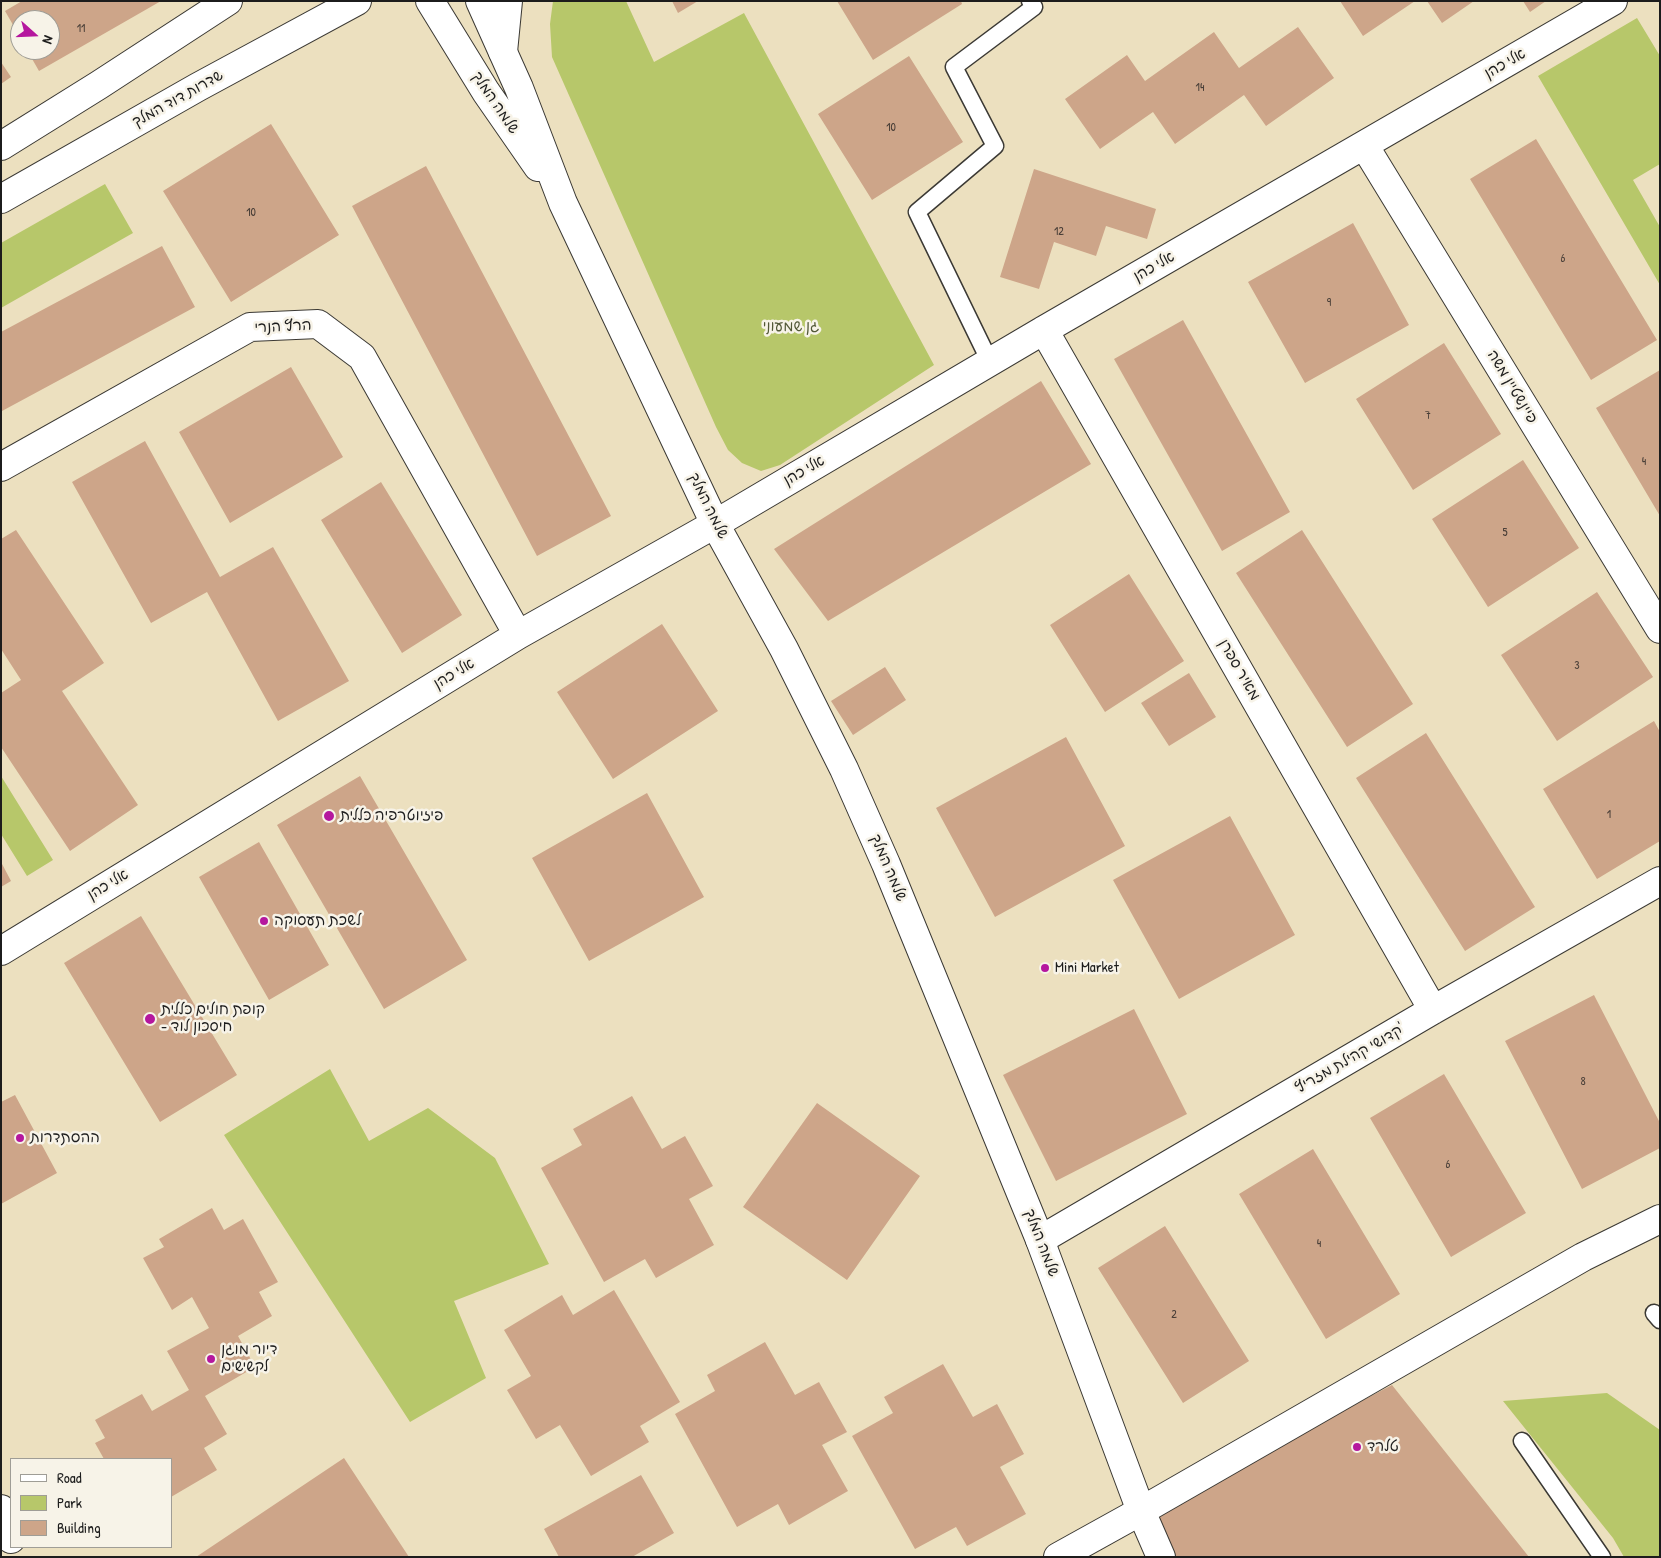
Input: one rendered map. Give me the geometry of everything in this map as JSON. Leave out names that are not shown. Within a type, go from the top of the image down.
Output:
[{"type":"street","points":[[1,146],[228,1]]},
{"type":"street","name":"שדרות דוד המלך","points":[[1,199],[198,87],[357,1]]},
{"type":"street","name":"שלמה המלך","points":[[430,1],[486,92],[563,203]]},
{"type":"street","name":"שלמה המלך","points":[[480,1],[519,88],[563,203],[715,524],[784,649],[844,769],[886,864],[1040,1240],[1141,1511],[1161,1557]]},
{"type":"street","points":[[503,52],[508,1]]},
{"type":"street","name":"אלי כהן","points":[[1,951],[518,635],[715,524],[1044,330],[1613,1]]},
{"type":"street","name":"פיינשטיין משה","points":[[1364,145],[1660,628]]},
{"type":"street","name":"הרץ הנרי","points":[[1,467],[250,327],[318,324],[362,357],[518,635]]},
{"type":"street","name":"מאיר ספרן","points":[[1044,330],[1433,1010]]},
{"type":"street","name":"קדושי קהילת מזריץ'","points":[[1040,1240],[1433,1010],[1660,881]]},
{"type":"street","points":[[1058,1557],[1583,1257],[1660,1220]]},
{"type":"street","points":[[1,1509],[10,1536]]},
{"type":"lane","points":[[990,362],[917,212],[995,146],[954,67],[1034,7],[1030,1]]},
{"type":"lane","points":[[1522,1441],[1602,1557]]},
{"type":"green space","name":"גן שמעוני","points":[[553,1],[626,1],[654,62],[744,13],[934,365],[780,465],[761,471],[742,463],[728,450],[716,427],[552,57],[550,24]]},
{"type":"green space","points":[[1637,18],[1660,56],[1660,164],[1633,180],[1660,227],[1660,285],[1538,76]]},
{"type":"green space","points":[[105,184],[133,233],[1,308],[1,243]]},
{"type":"green space","points":[[1,776],[53,860],[27,876],[1,834]]},
{"type":"green space","points":[[330,1069],[369,1141],[428,1108],[495,1158],[549,1264],[454,1301],[486,1378],[410,1422],[224,1135]]},
{"type":"green space","points":[[1607,1393],[1660,1430],[1660,1557],[1624,1557],[1613,1538],[1503,1401]]},
{"type":"building","points":[[22,1],[161,1],[60,59],[60,10],[10,10],[10,20],[5,11]]},
{"type":"building","points":[[672,1],[698,1],[678,13]]},
{"type":"building","points":[[837,1],[961,1],[962,4],[873,60]]},
{"type":"building","points":[[1340,1],[1415,1],[1363,36]]},
{"type":"building","points":[[1427,1],[1474,1],[1442,23]]},
{"type":"building","points":[[1523,1],[1546,1],[1530,12]]},
{"type":"building","points":[[1298,27],[1334,78],[1266,126],[1244,95],[1175,144],[1153,112],[1100,149],[1065,99],[1127,55],[1145,81],[1214,32],[1239,68]]},
{"type":"building","points":[[909,56],[963,142],[872,200],[818,114]]},
{"type":"building","points":[[33,60],[58,60],[39,71]]},
{"type":"building","points":[[1,62],[11,77],[1,84]]},
{"type":"building","points":[[271,124],[339,235],[231,302],[163,191]]},
{"type":"building","points":[[1536,139],[1657,340],[1591,380],[1470,179]]},
{"type":"building","points":[[426,166],[611,516],[537,556],[352,206]]},
{"type":"building","points":[[1034,169],[1156,209],[1147,239],[1106,226],[1096,256],[1054,242],[1039,289],[1000,277]]},
{"type":"building","points":[[1353,223],[1409,325],[1305,383],[1248,282]]},
{"type":"building","points":[[162,246],[195,307],[2,411],[1,332]]},
{"type":"building","points":[[1183,320],[1290,512],[1222,551],[1114,359]]},
{"type":"building","points":[[1444,343],[1501,434],[1413,490],[1356,399]]},
{"type":"building","points":[[291,367],[343,457],[230,523],[179,432]]},
{"type":"building","points":[[1660,370],[1660,516],[1596,408]]},
{"type":"building","points":[[1041,381],[1091,464],[828,621],[774,549]]},
{"type":"building","points":[[145,441],[220,577],[273,547],[349,681],[278,721],[207,592],[151,623],[72,482]]},
{"type":"building","points":[[1523,460],[1579,548],[1488,607],[1432,519]]},
{"type":"building","points":[[381,482],[462,615],[402,653],[321,520]]},
{"type":"building","points":[[16,530],[104,663],[62,691],[138,805],[70,851],[1,747],[1,693],[21,680],[1,649],[1,539]]},
{"type":"building","points":[[1302,530],[1413,704],[1347,747],[1236,573]]},
{"type":"building","points":[[1129,574],[1184,661],[1105,712],[1050,625]]},
{"type":"building","points":[[1597,592],[1653,677],[1557,741],[1501,655]]},
{"type":"building","points":[[662,624],[718,711],[613,779],[557,692]]},
{"type":"building","points":[[885,667],[906,700],[853,735],[831,701]]},
{"type":"building","points":[[1189,673],[1216,717],[1169,746],[1141,703]]},
{"type":"building","points":[[1654,721],[1660,732],[1660,841],[1597,879],[1543,789]]},
{"type":"building","points":[[1426,733],[1535,907],[1465,951],[1356,778]]},
{"type":"building","points":[[1066,737],[1125,846],[995,917],[936,808]]},
{"type":"building","points":[[360,776],[467,960],[384,1009],[277,825]]},
{"type":"building","points":[[647,793],[704,897],[589,961],[532,858]]},
{"type":"building","points":[[1230,816],[1295,935],[1179,999],[1113,880]]},
{"type":"building","name":"לשכת תעסוקה","points":[[259,842],[329,965],[269,1000],[199,877]]},
{"type":"building","points":[[1,862],[11,881],[1,887]]},
{"type":"building","name":"קופת חולים כללית - חיסכון לוד","points":[[141,916],[237,1075],[160,1122],[64,963]]},
{"type":"building","points":[[1594,995],[1660,1123],[1660,1148],[1582,1189],[1505,1041]]},
{"type":"building","points":[[1134,1009],[1187,1114],[1056,1181],[1003,1075]]},
{"type":"building","points":[[1444,1074],[1526,1213],[1451,1257],[1370,1118]]},
{"type":"building","name":"ההסתדרות","points":[[15,1095],[57,1173],[1,1204],[1,1102]]},
{"type":"building","points":[[632,1096],[662,1149],[685,1136],[713,1186],[689,1199],[714,1245],[656,1278],[645,1259],[604,1282],[541,1168],[582,1145],[573,1129]]},
{"type":"building","points":[[817,1103],[920,1176],[847,1280],[743,1207]]},
{"type":"building","points":[[1313,1149],[1400,1294],[1326,1339],[1239,1194]]},
{"type":"building","name":"דיור מוגן לקשישים","points":[[212,1208],[224,1230],[243,1219],[278,1282],[259,1292],[272,1316],[238,1336],[255,1367],[205,1396],[227,1434],[204,1448],[217,1470],[172,1496],[172,1458],[103,1458],[95,1443],[105,1438],[95,1420],[142,1394],[152,1411],[189,1390],[167,1351],[209,1328],[192,1297],[172,1310],[143,1258],[164,1247],[159,1239]]},
{"type":"building","points":[[1165,1226],[1249,1361],[1183,1403],[1098,1268]]},
{"type":"building","points":[[614,1290],[680,1402],[640,1426],[649,1442],[591,1476],[560,1425],[536,1439],[507,1390],[531,1376],[504,1330],[562,1295],[573,1315]]},
{"type":"building","points":[[765,1342],[795,1395],[819,1382],[847,1432],[822,1445],[848,1491],[789,1525],[778,1504],[737,1527],[675,1414],[715,1391],[707,1375]]},
{"type":"building","points":[[943,1364],[973,1417],[997,1404],[1024,1454],[1000,1467],[1026,1514],[967,1546],[956,1527],[915,1549],[852,1436],[893,1413],[884,1397]]},
{"type":"building","name":"טלרד","points":[[1392,1385],[1529,1557],[1176,1557],[1154,1510]]},
{"type":"building","points":[[344,1458],[409,1557],[196,1557]]},
{"type":"building","points":[[641,1475],[674,1533],[632,1557],[559,1557],[544,1529]]},
{"type":"place","name":"פיזיוטרפיה כללית","points":[[329,816]]},
{"type":"place","name":"לשכת תעסוקה","points":[[264,921]]},
{"type":"place","name":"Mini Market","points":[[1045,968]]},
{"type":"place","name":"קופת חולים כללית - חיסכון לוד","points":[[150,1019]]},
{"type":"place","name":"ההסתדרות","points":[[20,1138]]},
{"type":"place","name":"דיור מוגן לקשישים","points":[[211,1359]]},
{"type":"place","name":"טלרד","points":[[1357,1447]]}]
